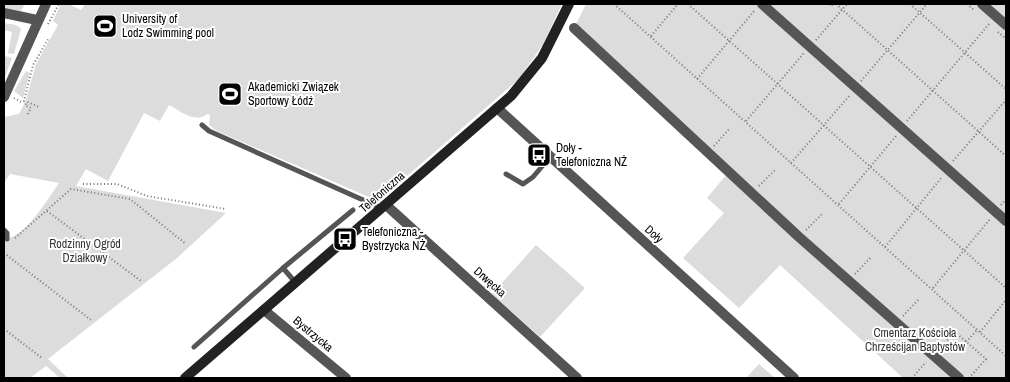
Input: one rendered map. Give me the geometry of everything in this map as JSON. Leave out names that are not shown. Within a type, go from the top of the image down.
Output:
[{"type":"street","points":[[8,95],[37,20],[46,4]]},
{"type":"street","name":"Telefoniczna","points":[[186,378],[518,89],[534,70],[569,4]]},
{"type":"street","points":[[982,4],[1006,25]]},
{"type":"street","points":[[760,5],[1006,221]]},
{"type":"street","points":[[4,13],[37,20]]},
{"type":"street","points":[[574,28],[799,237],[959,378]]},
{"type":"street","name":"Doły","points":[[497,108],[794,378]]},
{"type":"street","name":"Drwęcka","points":[[384,206],[577,378]]},
{"type":"street","name":"Bystrzycka","points":[[264,310],[346,378]]},
{"type":"lane","points":[[560,22],[574,28]]},
{"type":"lane","points":[[202,125],[209,130],[384,206]]},
{"type":"lane","points":[[506,174],[523,184],[533,177],[550,157]]},
{"type":"lane","points":[[194,347],[283,268],[353,210]]},
{"type":"lane","points":[[4,230],[9,240]]},
{"type":"lane","points":[[283,268],[295,282]]},
{"type":"path","points":[[44,32],[59,4]]},
{"type":"path","points":[[614,4],[1006,356]]},
{"type":"path","points":[[650,36],[678,4]]},
{"type":"path","points":[[688,4],[1006,288]]},
{"type":"path","points":[[829,4],[831,6],[835,4],[842,9],[1006,156]]},
{"type":"path","points":[[745,121],[847,4]]},
{"type":"path","points":[[910,4],[1006,89]]},
{"type":"path","points":[[697,79],[760,5]]},
{"type":"path","points":[[48,24],[53,27]]},
{"type":"path","points":[[838,205],[989,24]]},
{"type":"path","points":[[8,95],[21,102],[24,101],[32,68],[49,38]]},
{"type":"path","points":[[27,65],[32,68]]},
{"type":"path","points":[[28,114],[31,108],[25,105],[27,102],[39,107]]},
{"type":"path","points":[[708,153],[730,128]]},
{"type":"path","points":[[752,194],[776,169]]},
{"type":"path","points":[[83,184],[117,184],[146,196],[226,209]]},
{"type":"path","points":[[9,240],[23,233],[71,189],[130,199],[186,244]]},
{"type":"path","points":[[932,289],[1006,200]]},
{"type":"path","points":[[47,211],[141,281]]},
{"type":"path","points":[[799,237],[822,214]]},
{"type":"path","points":[[4,253],[91,320]]},
{"type":"path","points":[[848,281],[871,257]]},
{"type":"path","points":[[896,323],[919,299]]},
{"type":"path","points":[[966,342],[1006,300]]},
{"type":"path","points":[[4,329],[42,358]]},
{"type":"path","points":[[912,378],[955,332],[986,359],[969,378]]},
{"type":"green space","points":[[4,4],[25,4],[21,11],[4,8]]},
{"type":"green space","name":"Rodzinny Ogród Działkowy","points":[[61,4],[69,4],[81,10],[85,4],[562,4],[543,44],[519,79],[378,201],[217,131],[209,125],[210,115],[207,114],[198,118],[193,117],[169,105],[160,121],[144,113],[108,181],[86,169],[76,186],[226,213],[177,258],[48,359],[68,378],[60,378],[46,366],[30,378],[4,378],[4,239],[20,232],[35,217],[59,183],[10,174],[4,183],[4,117],[19,114],[26,100],[36,64],[58,25],[53,21]]},
{"type":"green space","name":"Cmentarz Kościoła Chrześcijan Baptystów","points":[[586,4],[1006,4],[1006,378],[903,378],[780,265],[739,308],[683,258],[724,213],[707,198],[726,175],[572,32]]},
{"type":"green space","points":[[4,23],[16,25],[21,29],[14,54],[8,53],[12,32],[4,30]]},
{"type":"green space","points":[[4,52],[5,56],[12,58],[4,80]]},
{"type":"green space","points":[[26,71],[30,73],[23,98],[14,91]]},
{"type":"green space","points":[[536,245],[585,288],[540,337],[492,294]]},
{"type":"green space","points":[[759,364],[775,378],[746,378]]},
{"type":"place","name":"University of Lodz Swimming pool","points":[[105,26]]},
{"type":"place","name":"Akademicki Związek Sportowy Łódź","points":[[230,94]]},
{"type":"place","name":"Doły - Telefoniczna NŻ","points":[[539,155]]},
{"type":"place","name":"Telefoniczna - Bystrzycka NŻ","points":[[345,239]]}]
